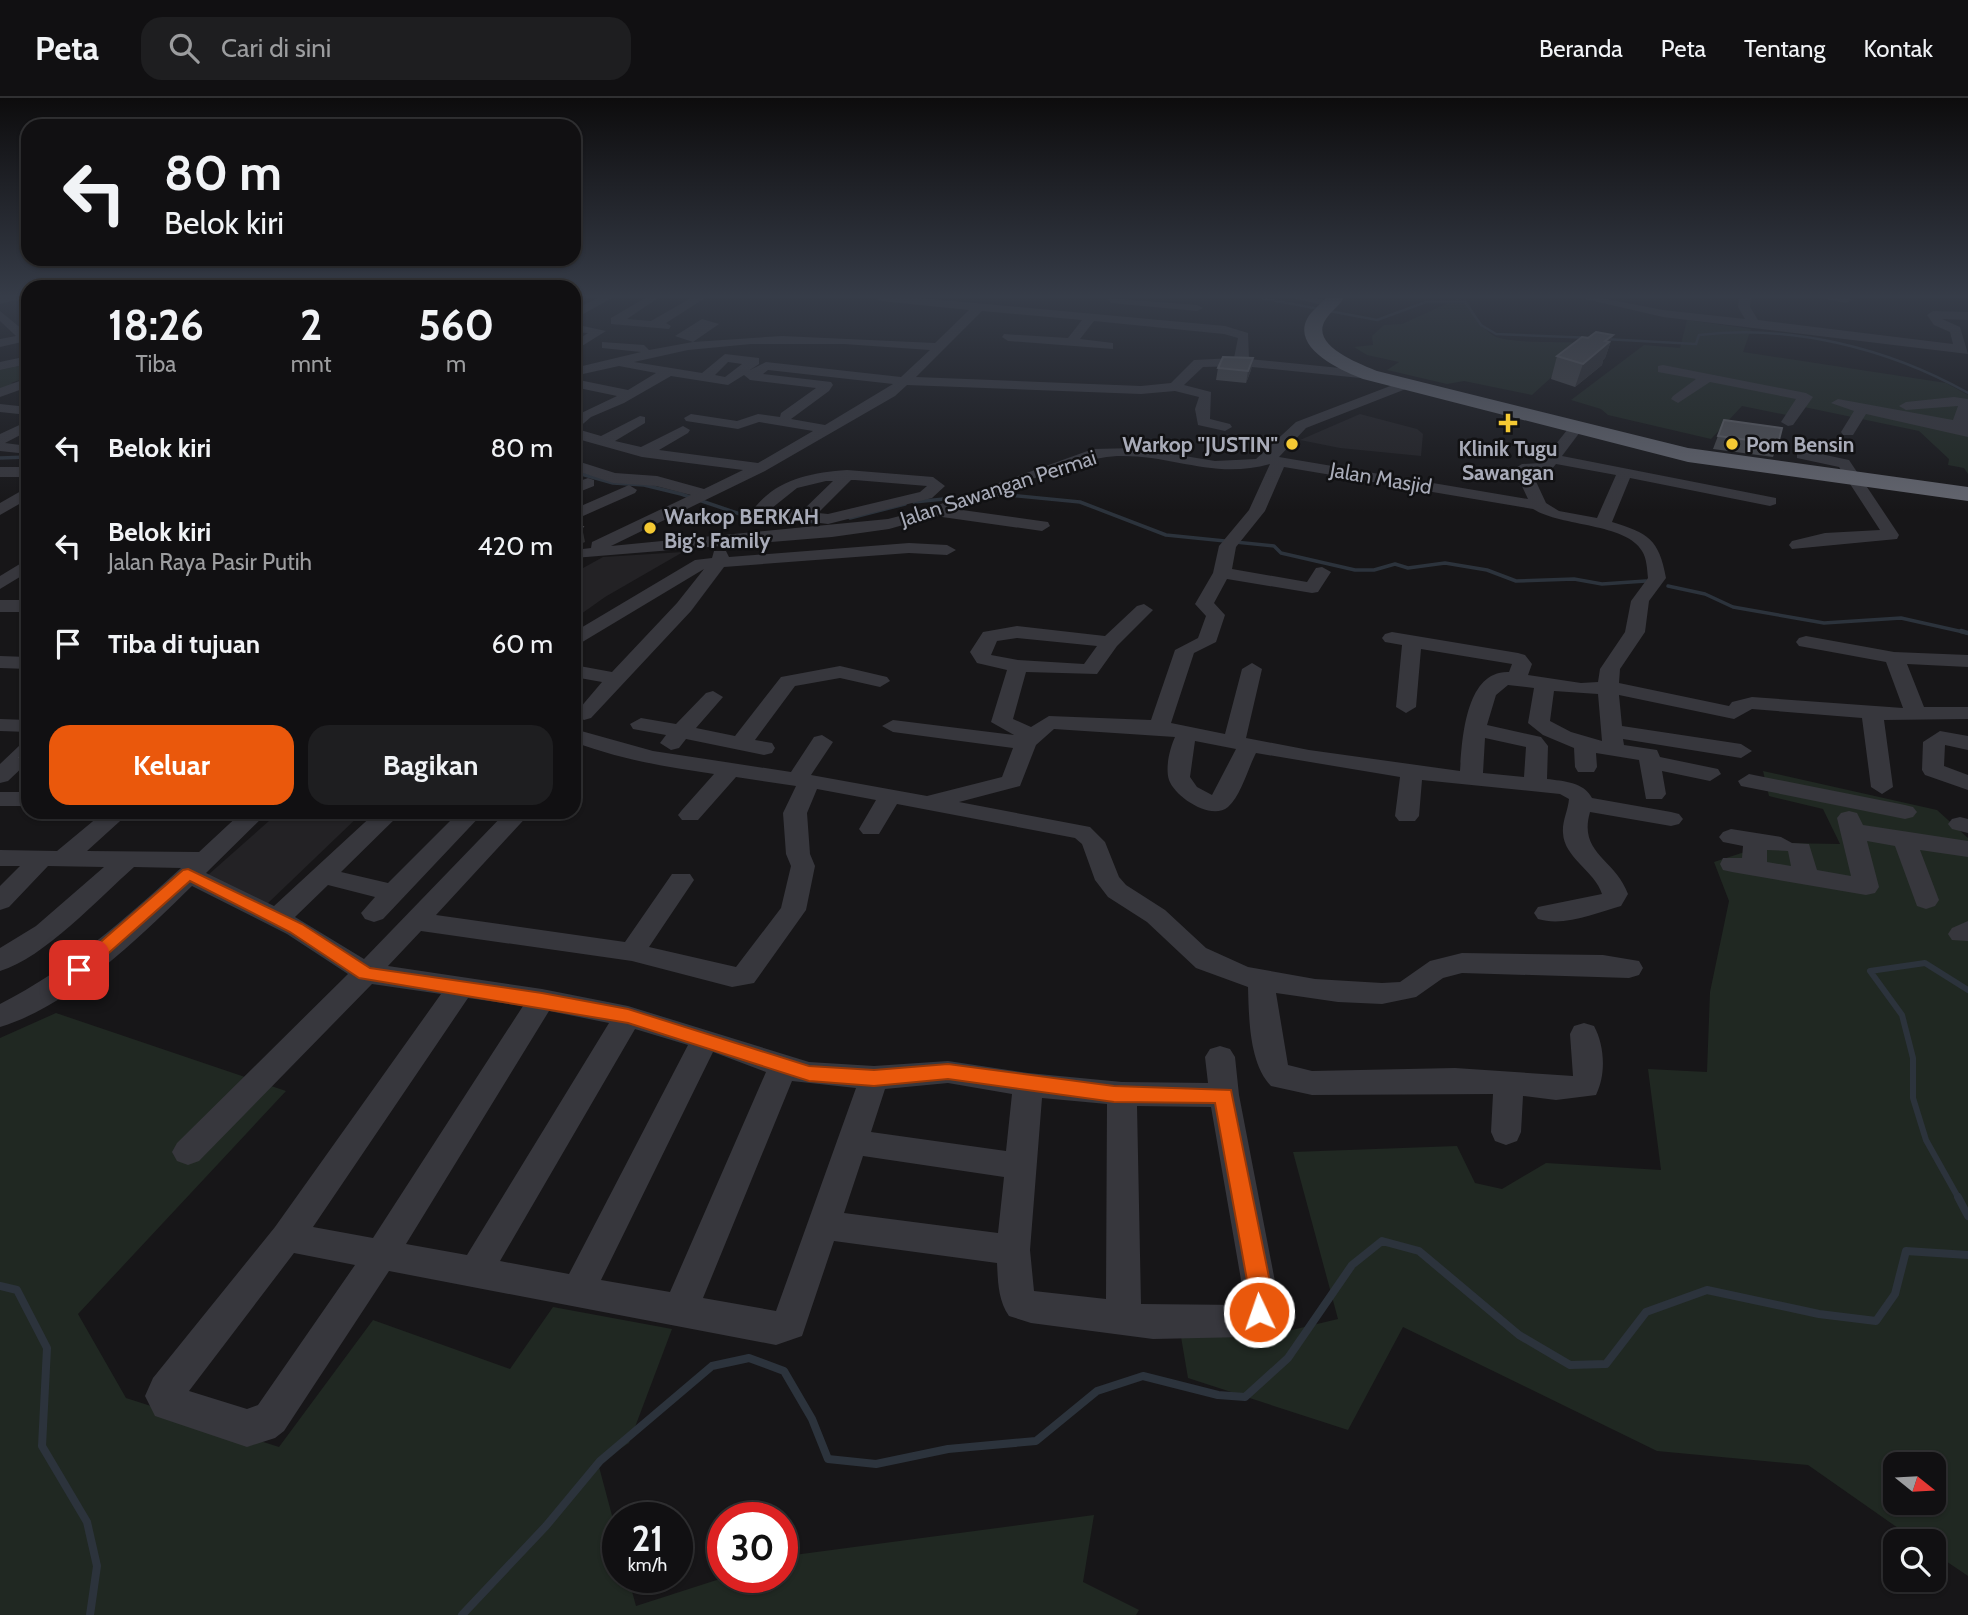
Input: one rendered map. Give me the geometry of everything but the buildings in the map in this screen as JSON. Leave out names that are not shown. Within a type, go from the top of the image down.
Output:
[{"type":"highway","points":[[1346,369],[1688,455],[1968,494]]},
{"type":"street","points":[[655,369],[704,378]]},
{"type":"street","points":[[761,369],[750,376],[824,385],[857,376],[1141,390],[1175,387],[1206,395],[1202,409],[1203,422],[1225,427]]},
{"type":"street","points":[[807,369],[824,385],[843,396],[877,400]]},
{"type":"street","points":[[786,416],[839,369]]},
{"type":"street","points":[[857,376],[866,369]]},
{"type":"street","points":[[581,554],[760,468],[877,400],[908,369]]},
{"type":"street","points":[[898,380],[912,369]]},
{"type":"street","points":[[1175,387],[1193,369]]},
{"type":"street","points":[[1663,369],[1755,381],[1861,410],[1965,428]]},
{"type":"street","points":[[581,420],[595,407],[612,405],[664,370]]},
{"type":"street","points":[[1678,399],[1703,373]]},
{"type":"street","points":[[0,393],[21,385]]},
{"type":"street","points":[[581,385],[630,394]]},
{"type":"street","points":[[1159,727],[1185,650],[1206,642],[1216,615],[1204,604],[1222,573],[1231,543],[1257,511],[1281,441],[1299,430],[1414,386]]},
{"type":"street","points":[[581,392],[589,388]]},
{"type":"street","points":[[1814,397],[1965,428]]},
{"type":"street","points":[[1788,422],[1814,397]]},
{"type":"street","points":[[1881,409],[1954,401],[1966,403],[1965,428]]},
{"type":"street","points":[[0,409],[21,404]]},
{"type":"street","points":[[1848,432],[1861,410]]},
{"type":"street","points":[[613,478],[687,424],[738,425],[758,418],[825,429]]},
{"type":"street","points":[[581,448],[640,420]]},
{"type":"street","points":[[657,481],[694,463],[762,422]]},
{"type":"street","points":[[1538,505],[1535,492],[1522,469],[1546,467],[1555,459],[1576,428]]},
{"type":"street","points":[[0,440],[21,429]]},
{"type":"street","points":[[581,436],[645,457],[760,468]]},
{"type":"street","points":[[0,447],[21,449]]},
{"type":"street","name":"Jalan Sawangan Permai","points":[[581,556],[719,550],[889,524],[933,512],[1093,454],[1114,452],[1216,464],[1273,460]]},
{"type":"street","points":[[581,475],[616,453]]},
{"type":"street","points":[[1672,480],[1688,455]]},
{"type":"street","points":[[1798,545],[1825,538],[1891,535],[1841,461],[1802,455]]},
{"type":"street","points":[[1555,459],[1770,501]]},
{"type":"street","name":"Jalan Masjid","points":[[1273,460],[1320,472],[1538,505],[1554,515],[1602,524],[1643,540],[1653,554],[1657,578],[1640,601],[1635,632],[1611,669],[1608,687]]},
{"type":"street","points":[[0,472],[21,472]]},
{"type":"street","points":[[1602,524],[1619,492],[1624,473]]},
{"type":"street","points":[[806,517],[847,475]]},
{"type":"street","points":[[847,475],[895,478],[933,482],[937,486],[926,495],[828,519],[760,511],[783,487],[796,481],[847,475]]},
{"type":"street","points":[[581,477],[657,481],[698,497]]},
{"type":"street","points":[[581,478],[658,495],[769,500]]},
{"type":"street","points":[[868,510],[895,478]]},
{"type":"street","points":[[581,512],[629,490]]},
{"type":"street","points":[[0,510],[21,496]]},
{"type":"street","points":[[933,512],[1042,526]]},
{"type":"street","points":[[583,714],[618,680],[684,607],[719,550]]},
{"type":"street","points":[[581,636],[635,601],[701,564],[719,550],[947,550]]},
{"type":"street","points":[[0,584],[21,569]]},
{"type":"street","points":[[1222,573],[1312,588],[1322,572]]},
{"type":"street","points":[[635,601],[684,607]]},
{"type":"street","points":[[0,606],[21,606]]},
{"type":"street","points":[[1114,638],[1003,632],[990,636],[980,652],[984,659],[991,662],[1090,670],[1114,638],[1144,610]]},
{"type":"street","points":[[1044,623],[1114,638]]},
{"type":"street","points":[[1392,638],[1518,659],[1522,664],[1517,679]]},
{"type":"street","points":[[1406,708],[1412,642]]},
{"type":"street","points":[[1806,642],[1894,658],[1968,661]]},
{"type":"street","points":[[1894,658],[1916,713]]},
{"type":"street","points":[[0,662],[21,663]]},
{"type":"street","points":[[1018,666],[1002,722],[1030,739]]},
{"type":"street","points":[[1188,731],[1181,748],[1179,777],[1192,795],[1217,804],[1221,801],[1241,744],[1252,669]]},
{"type":"street","points":[[581,672],[618,680]]},
{"type":"street","points":[[740,744],[788,681],[840,672],[880,681]]},
{"type":"street","points":[[1471,778],[1475,729],[1489,685],[1505,678],[1589,689],[1608,687],[1734,713]]},
{"type":"street","points":[[1545,684],[1539,723],[1549,732],[1585,743],[1648,755],[1654,794]]},
{"type":"street","points":[[1608,687],[1612,737],[1741,751]]},
{"type":"street","points":[[659,756],[713,696]]},
{"type":"street","points":[[1905,812],[1749,785],[1734,713],[1739,706],[1752,703],[1872,712],[1968,713]]},
{"type":"street","points":[[1872,712],[1882,787]]},
{"type":"street","points":[[922,802],[983,791],[1012,781],[1030,739],[1049,722],[1159,727],[1241,744],[1412,772],[1535,787],[1555,786],[1575,791],[1582,803],[1671,819]]},
{"type":"street","points":[[640,724],[764,748]]},
{"type":"street","points":[[0,725],[21,726]]},
{"type":"street","points":[[893,726],[1030,739]]},
{"type":"street","points":[[1475,729],[1533,742],[1537,746],[1535,787]]},
{"type":"street","points":[[1968,743],[1940,738],[1934,742],[1933,771],[1968,783]]},
{"type":"street","points":[[414,921],[632,952],[732,977],[744,976],[793,910],[803,866],[799,854],[795,813],[803,780],[822,742]]},
{"type":"street","points":[[581,743],[803,780],[1088,835],[1093,840],[1100,865],[1111,886],[1153,914],[1190,953],[1231,973],[1262,981],[1376,993],[1402,992],[1419,985],[1428,972],[1447,965],[1486,962],[1629,968]]},
{"type":"street","points":[[1585,743],[1586,767]]},
{"type":"street","points":[[0,776],[21,756]]},
{"type":"street","points":[[1651,762],[1710,774]]},
{"type":"street","points":[[690,816],[730,770]]},
{"type":"street","points":[[1407,816],[1412,772]]},
{"type":"street","points":[[872,829],[889,798]]},
{"type":"street","points":[[0,799],[21,799]]},
{"type":"street","points":[[1731,837],[1781,845],[1755,841],[1743,866],[1866,887],[1844,800]]},
{"type":"street","points":[[1547,913],[1581,909],[1612,900],[1615,894],[1609,879],[1576,841],[1574,825],[1582,803]]},
{"type":"street","points":[[0,901],[53,858],[108,819]]},
{"type":"street","points":[[0,1017],[64,982],[165,898],[248,819]]},
{"type":"street","points":[[278,918],[383,819]]},
{"type":"street","points":[[374,913],[465,819]]},
{"type":"street","points":[[188,1152],[366,973],[512,819]]},
{"type":"street","points":[[1852,830],[1968,849]]},
{"type":"street","points":[[1903,839],[1926,900]]},
{"type":"street","points":[[1800,849],[1806,876]]},
{"type":"street","points":[[0,858],[128,859],[195,867],[366,973],[542,999],[628,1016],[809,1073],[874,1078],[948,1072],[1122,1094],[1224,1095]]},
{"type":"street","points":[[0,961],[45,932],[128,859]]},
{"type":"street","points":[[323,876],[393,893]]},
{"type":"street","points":[[632,952],[681,880]]},
{"type":"street","points":[[1262,981],[1263,1014],[1274,1070],[1282,1078],[1312,1083],[1455,1080],[1556,1088],[1585,1087],[1588,1073],[1584,1034]]},
{"type":"street","points":[[461,988],[287,1237],[166,1391],[164,1396],[168,1403],[247,1428],[262,1425],[288,1394],[382,1253],[542,999]]},
{"type":"street","points":[[475,1272],[628,1016]]},
{"type":"street","points":[[577,1293],[705,1040]]},
{"type":"street","points":[[1028,1084],[1013,1250],[1017,1299],[1021,1305],[1153,1322],[1246,1321],[1259,1312],[1261,1297],[1224,1095],[1220,1057]]},
{"type":"street","points":[[680,1311],[783,1067]]},
{"type":"street","points":[[287,1237],[776,1328],[789,1324],[874,1078]]},
{"type":"street","points":[[1506,1132],[1509,1083]]},
{"type":"street","points":[[1122,1094],[1124,1317]]},
{"type":"street","points":[[852,1142],[1019,1166]]},
{"type":"street","points":[[823,1225],[1013,1250]]},
{"type":"shaded area","points":[[21,369],[21,379],[11,383],[19,386],[0,393],[0,370]]},
{"type":"shaded area","points":[[1561,369],[1532,395],[1464,381],[1447,384],[1387,370]]},
{"type":"shaded area","points":[[1612,369],[1853,369],[1946,383],[1968,395],[1968,474],[1964,468],[1948,465],[1949,459],[1919,431],[1804,407],[1796,417],[1742,406],[1711,439],[1608,415],[1601,409],[1571,400]]},
{"type":"shaded area","points":[[1360,414],[1417,429],[1423,434],[1421,456],[1340,448],[1300,440]]},
{"type":"shaded area","points":[[683,552],[581,614],[581,569],[603,557]]},
{"type":"shaded area","points":[[1763,771],[1937,810],[1968,838],[1968,1576],[1946,1561],[1946,1529],[1899,1529],[1808,1465],[1657,1451],[1403,1327],[1348,1430],[1188,1378],[1180,1331],[1254,1339],[1338,1319],[1293,1152],[1457,1146],[1475,1183],[1502,1189],[1546,1163],[1661,1170],[1648,1069],[1707,1072],[1710,992],[1729,901],[1714,862],[1772,843],[1840,844],[1823,809],[1769,796]]},
{"type":"shaded area","points":[[271,819],[356,819],[266,905],[208,875]]},
{"type":"shaded area","points":[[56,1013],[286,1091],[78,1314],[126,1398],[279,1447],[373,1320],[510,1369],[553,1307],[672,1329],[629,1443],[598,1463],[608,1502],[602,1502],[602,1593],[632,1593],[636,1606],[676,1593],[693,1593],[693,1588],[707,1583],[707,1593],[798,1593],[798,1554],[1094,1515],[1083,1582],[1139,1610],[1136,1615],[0,1615],[0,1038]]},
{"type":"waterway","points":[[1918,369],[1968,393]]},
{"type":"waterway","points":[[0,458],[21,457]]},
{"type":"waterway","points":[[581,474],[613,483],[644,485],[681,494],[740,514],[816,522]]},
{"type":"waterway","points":[[984,496],[1008,495],[1080,502],[1166,535],[1274,546],[1281,553],[1355,570],[1374,570],[1395,564],[1408,568],[1445,563],[1487,570],[1516,581],[1574,579],[1602,584],[1646,581]]},
{"type":"waterway","points":[[914,502],[964,497]]},
{"type":"waterway","points":[[850,518],[905,504]]},
{"type":"waterway","points":[[1668,586],[1705,594],[1733,607],[1824,623],[1901,618],[1968,633],[1961,631]]},
{"type":"waterway","points":[[1959,1199],[1926,1140],[1913,1098],[1913,1058],[1902,1015],[1870,971],[1925,963],[1968,990]]},
{"type":"waterway","points":[[1958,1197],[1968,1216]]},
{"type":"waterway","points":[[462,1615],[546,1526],[600,1461],[712,1366],[749,1358],[784,1371],[812,1419],[828,1459],[876,1464],[948,1449],[1036,1441],[1097,1391],[1143,1376],[1218,1395],[1245,1397],[1288,1358],[1352,1265],[1382,1241],[1419,1251],[1519,1335],[1570,1365],[1606,1364],[1646,1312],[1707,1290],[1819,1314],[1876,1321],[1895,1294],[1906,1251],[1968,1255]]},
{"type":"waterway","points":[[0,1286],[17,1290],[47,1348],[42,1446],[87,1522],[97,1566],[90,1615]]},
{"type":"place","name":"Klinik Tugu Sawangan","points":[[1508,423]]},
{"type":"place","name":"Warkop \"JUSTIN\"","points":[[1292,444]]},
{"type":"place","name":"Pom Bensin","points":[[1732,444]]},
{"type":"place","name":"Warkop BERKAH Big's Family","points":[[650,528]]},
{"type":"route","points":[[79,970],[175,889],[188,874],[296,928],[366,973],[542,999],[628,1016],[809,1073],[897,1078],[927,1072],[948,1072],[1114,1094],[1224,1095],[1261,1297],[1259,1312]]}]
